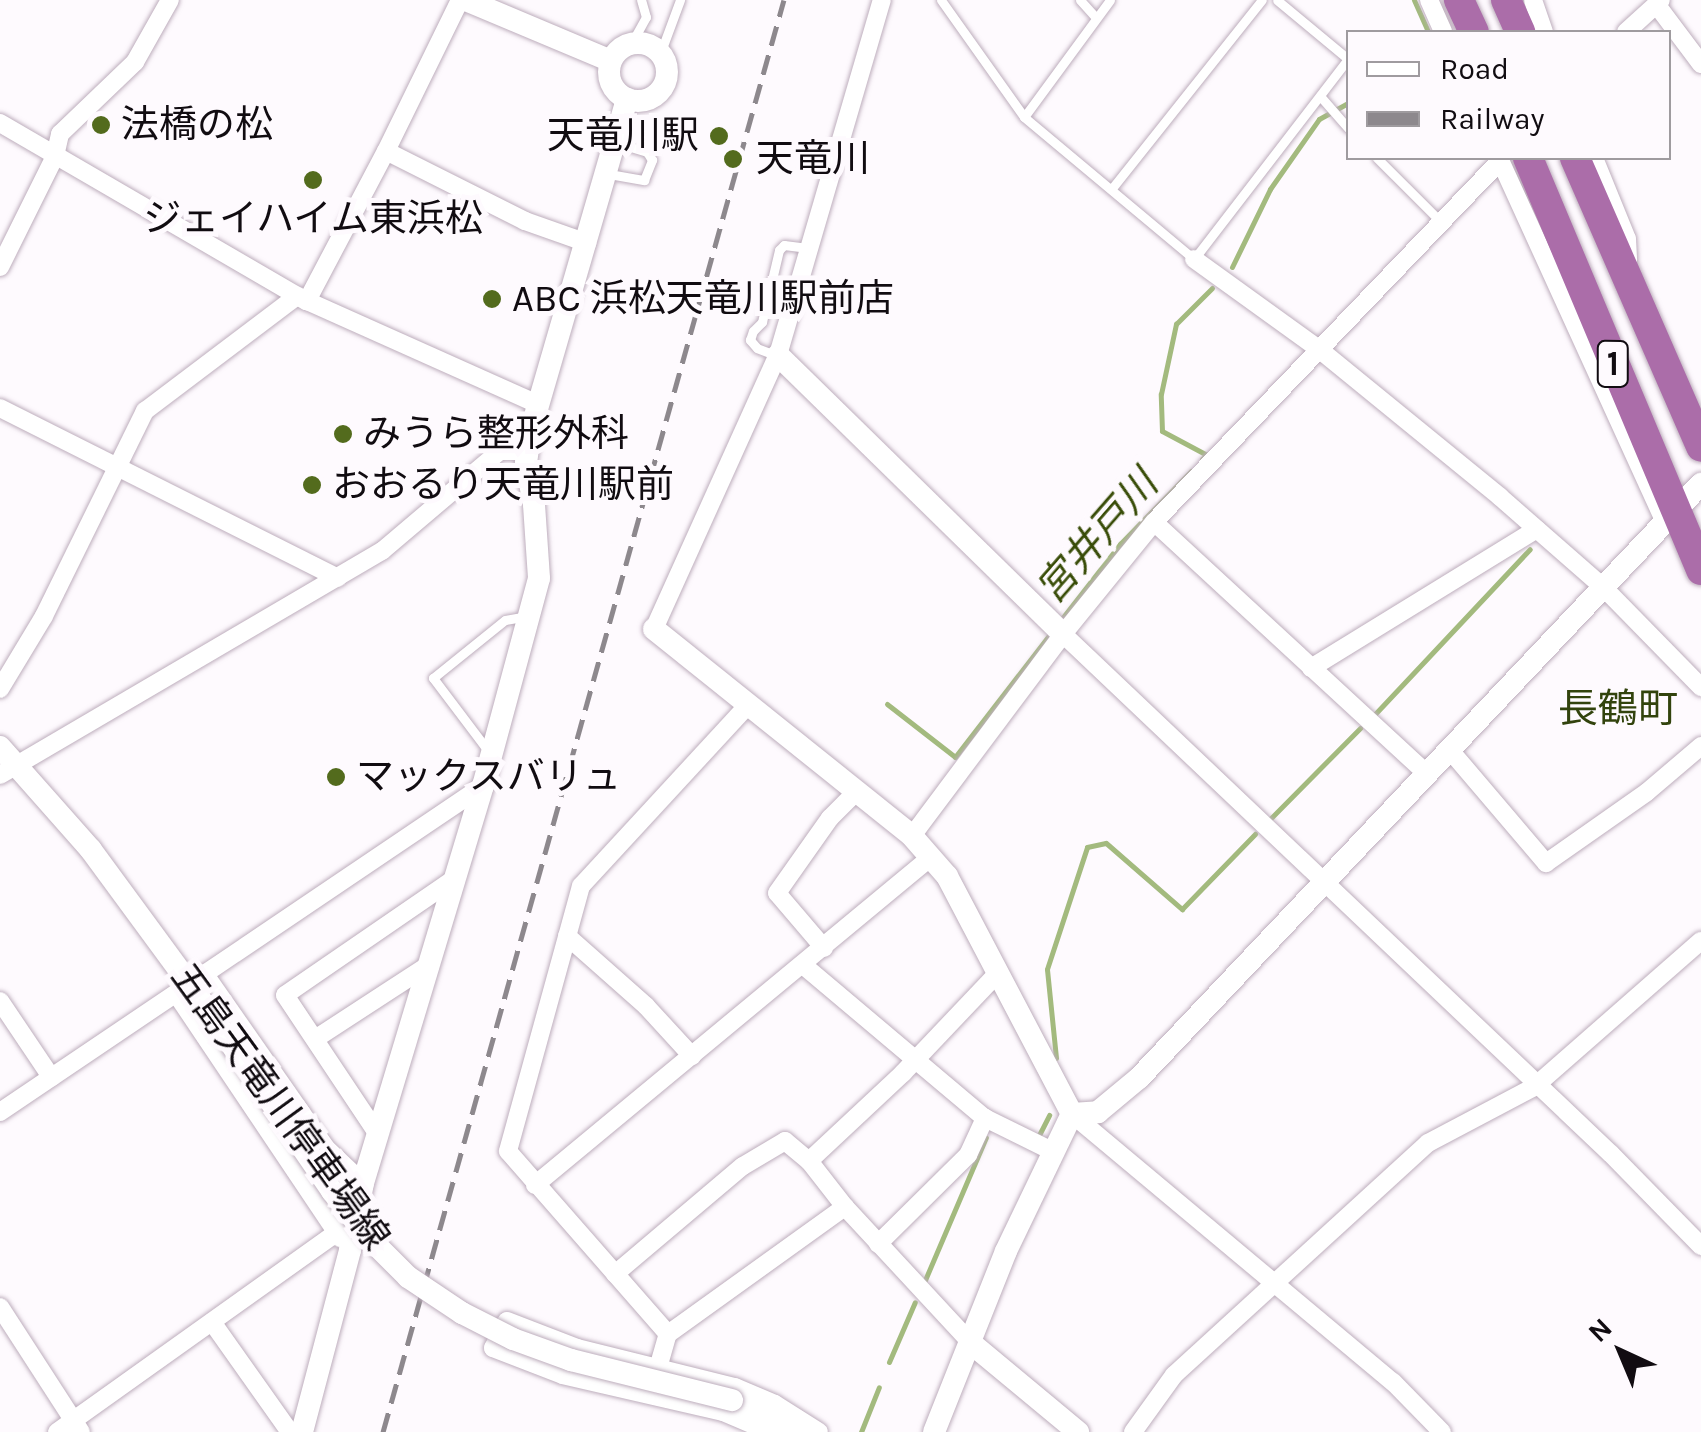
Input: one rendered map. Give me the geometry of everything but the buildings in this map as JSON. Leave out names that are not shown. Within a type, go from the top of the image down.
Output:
[{"type":"highway","points":[[1460,0],[1473,30]]},
{"type":"highway","points":[[1506,0],[1519,30]]},
{"type":"highway","name":"1","points":[[1509,160],[1670,519],[1701,570]]},
{"type":"highway","name":"1","points":[[1577,160],[1701,447]]},
{"type":"street","points":[[0,267],[55,156],[60,134],[134,62],[170,0]]},
{"type":"street","points":[[0,689],[44,616],[145,411],[302,299],[386,151],[463,0],[611,61]]},
{"type":"street","points":[[882,0],[778,356],[654,629],[912,836],[947,876],[1072,1114],[1392,1382],[1442,1432]]},
{"type":"street","points":[[1429,0],[1442,30]]},
{"type":"street","points":[[1533,0],[1543,30]]},
{"type":"street","points":[[1628,30],[1659,2],[1701,64]]},
{"type":"street","points":[[631,44],[649,46],[660,54],[667,74],[660,91],[645,100],[627,99],[613,88],[611,61],[631,44]]},
{"type":"street","points":[[302,1432],[343,1241],[379,1136],[483,786],[539,578],[526,451],[536,404],[627,99]]},
{"type":"street","points":[[0,123],[302,299],[536,404]]},
{"type":"street","points":[[386,151],[525,221],[587,243]]},
{"type":"street","points":[[912,836],[1059,630],[1154,522],[1439,220],[1508,160]]},
{"type":"street","points":[[1595,160],[1627,240],[1629,275]]},
{"type":"street","points":[[1194,259],[1320,350],[1537,529],[1604,588],[1701,688]]},
{"type":"street","points":[[778,356],[1320,882],[1611,1154],[1701,1246]]},
{"type":"street","points":[[0,408],[338,578]]},
{"type":"street","points":[[9,770],[382,551],[500,451],[526,451]]},
{"type":"street","points":[[934,1432],[972,1344],[1041,1145],[1072,1114],[1098,1112],[1139,1078],[1320,882],[1701,484]]},
{"type":"street","points":[[1154,522],[1425,772]]},
{"type":"street","points":[[1311,668],[1537,529]]},
{"type":"street","points":[[668,1334],[508,1151],[580,886],[749,704]]},
{"type":"street","points":[[1449,749],[1546,863],[1647,792],[1701,746]]},
{"type":"street","name":"五島天竜川停車場線","points":[[0,747],[9,770],[91,850],[192,986],[332,1191],[368,1237],[408,1276],[462,1313],[513,1340],[572,1360],[732,1400],[798,1432]]},
{"type":"street","points":[[0,1112],[483,786]]},
{"type":"street","points":[[824,948],[778,893],[830,818],[857,792]]},
{"type":"street","points":[[536,1185],[931,858]]},
{"type":"street","points":[[379,1136],[285,995],[454,878]]},
{"type":"street","points":[[567,936],[646,1006],[692,1056]]},
{"type":"street","points":[[1133,1432],[1174,1375],[1428,1142],[1534,1086],[1701,941]]},
{"type":"street","points":[[315,1040],[430,964]]},
{"type":"street","points":[[802,965],[985,1118],[1041,1145]]},
{"type":"street","points":[[808,1161],[916,1059],[996,975]]},
{"type":"street","points":[[192,986],[326,1148],[363,1183]]},
{"type":"street","points":[[192,986],[343,1241]]},
{"type":"street","points":[[0,1002],[51,1077]]},
{"type":"street","points":[[878,1244],[968,1155],[985,1118]]},
{"type":"street","points":[[615,1274],[743,1166],[785,1141],[808,1161],[878,1244],[972,1344],[1078,1432]]},
{"type":"street","points":[[658,1368],[668,1334],[845,1207]]},
{"type":"street","points":[[57,1432],[78,1426],[212,1322],[343,1241]]},
{"type":"street","points":[[0,1308],[78,1426]]},
{"type":"street","points":[[770,1432],[722,1412],[563,1374],[493,1348],[507,1321],[577,1348],[734,1388],[775,1404],[819,1432]]},
{"type":"street","points":[[212,1322],[290,1432]]},
{"type":"lane","points":[[631,44],[646,17],[641,0]]},
{"type":"lane","points":[[660,54],[680,0]]},
{"type":"lane","points":[[940,0],[1024,117],[1113,187],[1194,259],[1322,99],[1346,61]]},
{"type":"lane","points":[[1080,0],[1096,18]]},
{"type":"lane","points":[[1094,0],[1096,18]]},
{"type":"lane","points":[[1024,117],[1110,0]]},
{"type":"lane","points":[[1113,187],[1262,0]]},
{"type":"lane","points":[[1278,0],[1346,56]]},
{"type":"lane","points":[[1322,99],[1346,126]]},
{"type":"lane","points":[[606,174],[644,180],[652,160],[647,152],[615,142]]},
{"type":"lane","points":[[1379,160],[1439,220]]},
{"type":"lane","points":[[778,356],[750,340],[762,322],[779,250],[784,244],[810,248]]},
{"type":"lane","points":[[491,754],[433,678],[506,620],[528,616]]},
{"type":"waterway","name":"宮井戸川","points":[[1414,0],[1427,30]]},
{"type":"waterway","name":"宮井戸川","points":[[1232,267],[1270,189],[1319,119],[1346,104]]},
{"type":"waterway","name":"宮井戸川","points":[[1202,459],[1207,455],[1162,431],[1161,394],[1176,324],[1212,288]]},
{"type":"waterway","name":"宮井戸川","points":[[1060,621],[1120,544],[1191,471]]},
{"type":"waterway","name":"宮井戸川","points":[[1375,714],[1530,549]]},
{"type":"waterway","name":"宮井戸川","points":[[887,704],[955,757],[1051,633]]},
{"type":"waterway","name":"宮井戸川","points":[[1268,821],[1360,728]]},
{"type":"waterway","name":"宮井戸川","points":[[1056,1058],[1047,969],[1087,847],[1106,843],[1182,909],[1255,834]]},
{"type":"waterway","name":"宮井戸川","points":[[1037,1139],[1049,1115]]},
{"type":"waterway","name":"宮井戸川","points":[[925,1280],[986,1137]]},
{"type":"waterway","name":"宮井戸川","points":[[889,1362],[915,1302]]},
{"type":"waterway","name":"宮井戸川","points":[[861,1432],[879,1387]]},
{"type":"railway","points":[[383,1432],[784,0]]},
{"type":"place","name":"法橋の松","points":[[101,125]]},
{"type":"place","name":"天竜川駅","points":[[719,136]]},
{"type":"place","name":"天竜川","points":[[733,159]]},
{"type":"place","name":"ジェイハイム東浜松","points":[[313,180]]},
{"type":"place","name":"ABC 浜松天竜川駅前店","points":[[492,299]]},
{"type":"place","name":"みうら整形外科","points":[[343,434]]},
{"type":"place","name":"おおるり天竜川駅前","points":[[312,485]]},
{"type":"place","name":"マックスバリュ","points":[[336,777]]},
{"type":"district","name":"長鶴町","points":[[1618,709]]}]
